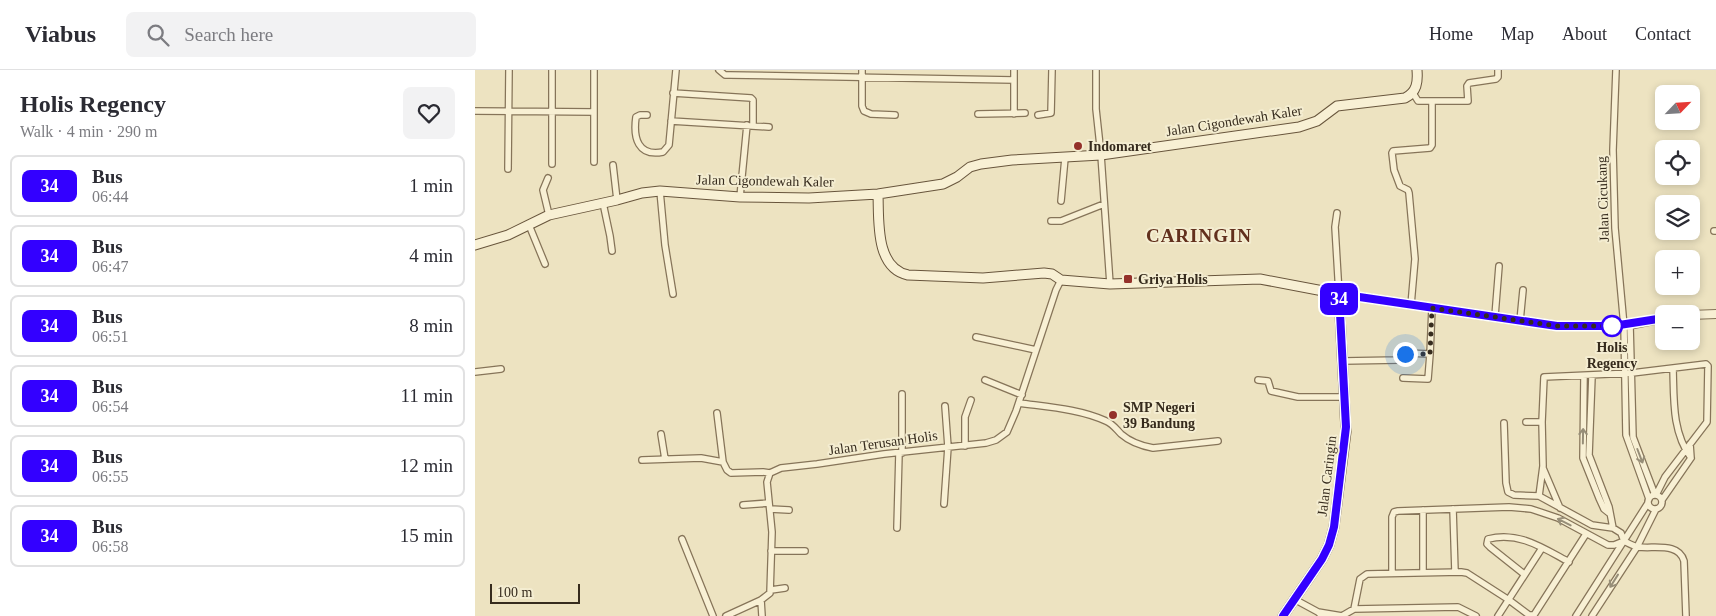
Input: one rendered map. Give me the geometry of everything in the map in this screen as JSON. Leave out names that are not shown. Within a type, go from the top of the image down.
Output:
[{"type":"main road","points":[[1413,93],[1417,83],[1417,70]]},
{"type":"main road","name":"Jalan Cigondewah Kaler","points":[[475,245],[508,235],[549,215],[642,193],[660,191],[741,197],[821,198],[877,194],[943,184],[957,177],[970,167],[981,164],[1012,160],[1101,155],[1299,127],[1317,121],[1337,106],[1400,99],[1413,93]]},
{"type":"main road","points":[[877,194],[880,234],[889,264],[901,273],[908,275],[983,278],[1044,273],[1052,274],[1061,280],[1110,284],[1259,279],[1339,294]]},
{"type":"main road","name":"Jalan Caringin","points":[[1283,616],[1322,559],[1329,545],[1334,527],[1346,435],[1339,294]]},
{"type":"street","points":[[509,70],[509,169]]},
{"type":"street","points":[[552,70],[552,164]]},
{"type":"street","points":[[593,70],[593,162]]},
{"type":"street","points":[[647,115],[638,116],[635,121],[637,143],[640,148],[647,152],[659,153],[669,145],[676,70]]},
{"type":"street","points":[[719,70],[725,75],[730,76],[1014,80]]},
{"type":"street","points":[[862,70],[862,106],[864,111],[871,114],[895,115]]},
{"type":"street","points":[[1014,70],[1014,114]]},
{"type":"street","points":[[1038,114],[1051,113],[1052,70]]},
{"type":"street","points":[[1096,70],[1096,112],[1110,284]]},
{"type":"street","points":[[1413,93],[1418,101],[1468,101],[1467,86],[1469,83],[1496,79],[1498,77],[1498,70]]},
{"type":"street","name":"Jalan Cicukang","points":[[1616,70],[1613,150],[1615,228],[1627,325],[1628,373],[1625,425],[1627,440],[1652,498]]},
{"type":"street","points":[[673,93],[751,98],[753,100],[741,197]]},
{"type":"street","points":[[1411,305],[1415,259],[1409,193],[1408,190],[1400,186],[1394,170],[1392,153],[1393,151],[1430,148],[1432,145],[1432,102]]},
{"type":"street","points":[[475,111],[594,112]]},
{"type":"street","points":[[978,114],[1025,114]]},
{"type":"street","points":[[671,121],[769,127]]},
{"type":"street","points":[[1061,201],[1065,158]]},
{"type":"street","points":[[613,165],[617,200]]},
{"type":"street","points":[[548,178],[543,190],[549,215]]},
{"type":"street","points":[[660,191],[665,245],[673,294]]},
{"type":"street","points":[[603,203],[611,251]]},
{"type":"street","points":[[1051,221],[1061,220],[1104,204]]},
{"type":"street","points":[[1337,213],[1335,227],[1339,294],[1557,326],[1627,325],[1655,320]]},
{"type":"street","points":[[529,226],[545,264]]},
{"type":"street","points":[[1495,316],[1499,266]]},
{"type":"street","name":"Jalan Terusan Holis","points":[[723,462],[731,473],[770,473],[781,468],[885,454],[965,446],[986,443],[1001,438],[1010,426],[1019,403],[1056,290],[1061,280]]},
{"type":"street","points":[[1520,320],[1523,290]]},
{"type":"street","points":[[1403,378],[1428,379],[1432,308]]},
{"type":"street","points":[[1700,315],[1716,314]]},
{"type":"street","points":[[976,337],[1036,350]]},
{"type":"street","points":[[1343,361],[1399,360],[1404,359],[1406,353],[1430,354]]},
{"type":"street","points":[[1539,496],[1543,466],[1543,378],[1546,376],[1592,376],[1628,373],[1707,364],[1708,420],[1665,477],[1576,616]]},
{"type":"street","points":[[1673,368],[1675,422],[1685,450],[1691,458]]},
{"type":"street","points":[[475,372],[501,369]]},
{"type":"street","points":[[1584,376],[1587,397],[1588,463],[1609,507],[1613,528]]},
{"type":"street","points":[[1587,397],[1592,376]]},
{"type":"street","points":[[985,380],[1022,395]]},
{"type":"street","points":[[1258,380],[1268,381],[1271,391],[1291,396],[1345,397]]},
{"type":"street","points":[[897,528],[902,394]]},
{"type":"street","points":[[965,446],[965,417],[971,400]]},
{"type":"street","points":[[1019,403],[1087,414],[1102,419],[1112,424],[1124,436],[1144,446],[1153,448],[1218,441]]},
{"type":"street","points":[[944,504],[948,447],[945,406]]},
{"type":"street","points":[[642,460],[701,458],[723,462],[717,413]]},
{"type":"street","points":[[1526,422],[1542,422]]},
{"type":"street","points":[[1504,423],[1507,490],[1514,495],[1539,496],[1592,525],[1613,528],[1621,534],[1624,541]]},
{"type":"street","points":[[661,434],[665,459]]},
{"type":"street","points":[[1592,616],[1637,546],[1656,509],[1661,506],[1662,500],[1691,458],[1690,444]]},
{"type":"street","points":[[1543,466],[1561,509]]},
{"type":"street","points":[[726,616],[761,600],[771,590],[767,480],[770,473]]},
{"type":"street","points":[[1652,498],[1662,500]]},
{"type":"street","points":[[1652,498],[1649,506],[1656,509]]},
{"type":"street","points":[[743,505],[769,506],[789,510]]},
{"type":"street","points":[[1392,573],[1391,531],[1393,514],[1396,511],[1509,507],[1531,510],[1558,518],[1608,545],[1624,541],[1637,546],[1674,549],[1682,555],[1684,561],[1686,616]]},
{"type":"street","points":[[1453,509],[1455,572]]},
{"type":"street","points":[[1423,510],[1423,572]]},
{"type":"street","points":[[1354,609],[1362,577],[1371,574],[1455,572],[1467,573],[1529,614],[1534,615],[1586,534]]},
{"type":"street","points":[[1524,574],[1490,547],[1487,541],[1491,538],[1527,540],[1569,562]]},
{"type":"street","points":[[682,539],[713,616]]},
{"type":"street","points":[[1498,616],[1542,548]]},
{"type":"street","points":[[771,551],[805,550]]},
{"type":"street","points":[[771,590],[785,588]]},
{"type":"street","points":[[1294,599],[1320,614],[1342,616],[1354,609],[1458,607],[1476,616]]},
{"type":"street","points":[[761,600],[762,616]]},
{"type":"bus line","name":"34","points":[[1283,616],[1322,559],[1329,545],[1334,527],[1346,438],[1339,294],[1557,326],[1630,325],[1655,320]]},
{"type":"place","name":"Indomaret","points":[[1078,146]]},
{"type":"place","name":"Griya Holis","points":[[1128,279]]},
{"type":"place","name":"Holis Regency","points":[[1612,326]]},
{"type":"place","name":"SMP Negeri 39 Bandung","points":[[1113,415]]},
{"type":"district","name":"CARINGIN","points":[[1199,235]]},
{"type":"route","points":[[1405,354],[1430,354],[1432,308],[1557,326],[1612,326]]}]
